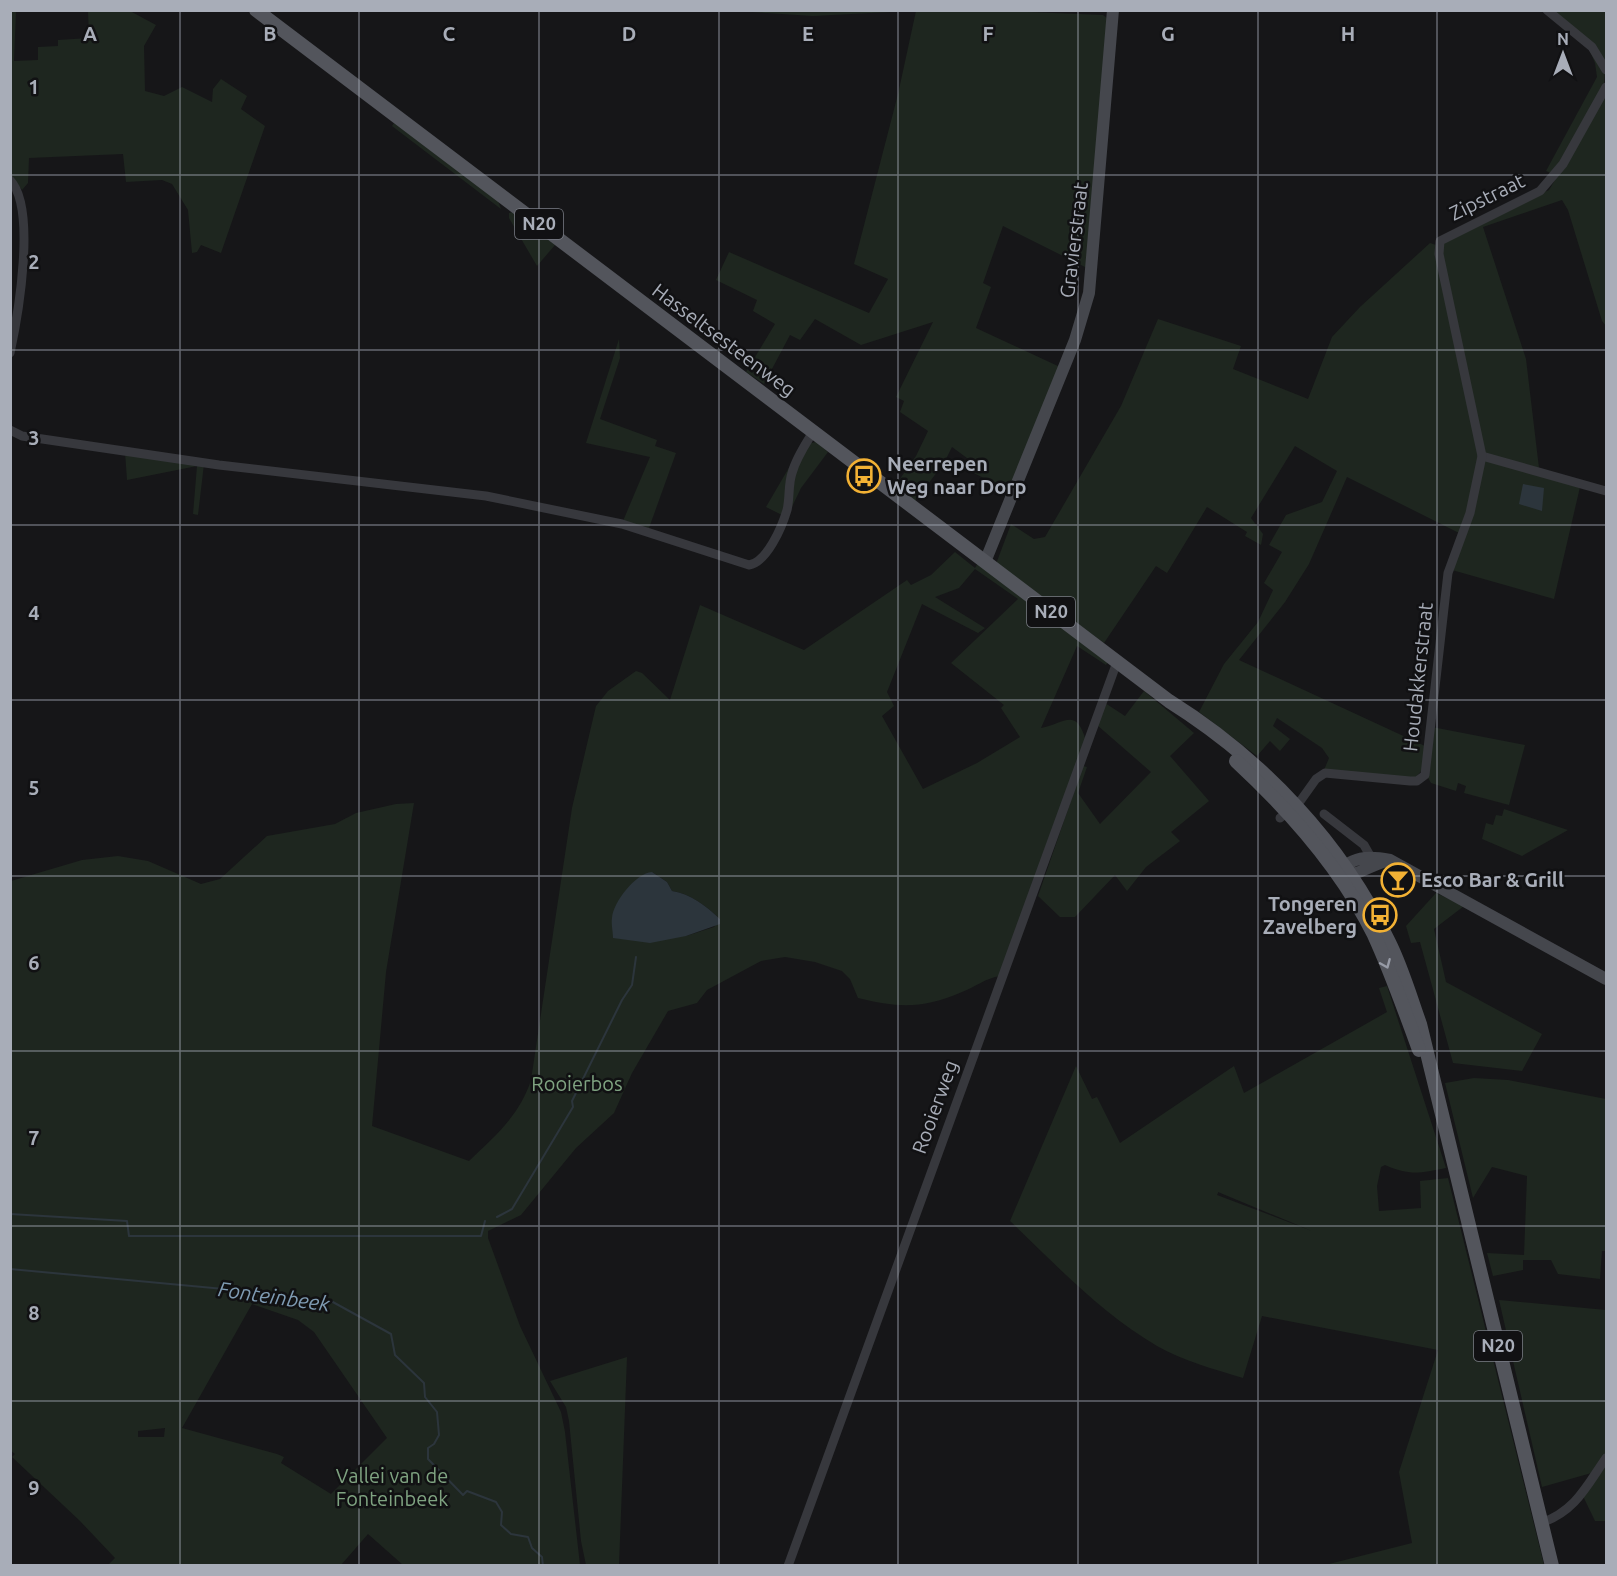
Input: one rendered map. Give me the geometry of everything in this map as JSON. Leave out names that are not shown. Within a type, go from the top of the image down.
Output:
[{"type":"main road","name":"Hasseltsesteenweg","points":[[256,10],[1117,662],[1241,753],[1287,812],[1344,872],[1378,921],[1399,965],[1420,1024],[1552,1566]]},
{"type":"street","name":"Gravierstraat","points":[[985,562],[1075,340],[1089,293],[1113,10]]},
{"type":"street","points":[[1547,10],[1592,47],[1606,70]]},
{"type":"street","name":"Zipstraat","points":[[1482,456],[1439,254],[1440,241],[1540,191],[1563,164],[1606,87]]},
{"type":"street","points":[[10,180],[20,195],[24,243],[16,326],[10,353]]},
{"type":"street","points":[[10,430],[22,436],[219,465],[486,496],[622,524],[749,565],[757,564],[762,558],[778,529],[787,510],[791,474],[813,432]]},
{"type":"street","points":[[1482,456],[1606,491]]},
{"type":"street","name":"Houdakkerstraat","points":[[1287,812],[1324,773],[1410,782],[1417,781],[1425,775],[1445,591],[1470,513],[1482,456]]},
{"type":"street","name":"Rooierweg","points":[[788,1566],[1117,662]]},
{"type":"street","points":[[1324,813],[1364,845],[1373,860]]},
{"type":"street","points":[[1344,872],[1373,860],[1390,860],[1606,979]]},
{"type":"street","points":[[1541,1523],[1552,1519],[1581,1497],[1606,1458]]},
{"type":"green space","points":[[735,10],[910,11],[813,16]]},
{"type":"green space","points":[[976,10],[1103,15],[1107,18],[1089,269],[1003,226],[983,283],[991,287],[976,328],[1060,367],[1009,491],[968,470],[971,461],[952,447],[944,463],[915,501],[897,483],[916,456],[928,431],[900,412],[904,401],[896,397],[933,322],[861,345],[815,319],[800,340],[790,335],[764,384],[746,372],[775,324],[753,311],[757,300],[716,280],[729,252],[869,313],[888,279],[854,264],[898,94],[916,11]]},
{"type":"green space","points":[[11,11],[16,11],[14,61],[38,60],[38,47],[58,46],[58,40],[89,38],[88,11],[130,11],[156,25],[144,46],[145,91],[164,96],[182,87],[212,102],[213,89],[221,79],[247,96],[241,109],[265,126],[221,253],[201,245],[197,252],[192,253],[188,210],[172,184],[162,180],[126,182],[123,154],[29,158],[28,183],[22,190],[11,175]]},
{"type":"green space","points":[[1552,11],[1606,11],[1606,62],[1591,43]]},
{"type":"green space","points":[[1590,51],[1605,71],[1604,86],[1553,174],[1546,171],[1597,77]]},
{"type":"green space","points":[[1606,94],[1606,326],[1602,321],[1568,210],[1562,200],[1483,227],[1526,359],[1539,468],[1487,454],[1484,451],[1440,248],[1446,239],[1549,190]]},
{"type":"green space","points":[[394,123],[498,201],[501,209],[392,126]]},
{"type":"green space","points":[[513,212],[555,245],[537,266],[509,218],[509,213]]},
{"type":"green space","points":[[1430,243],[1436,245],[1478,454],[1477,469],[1461,534],[1347,477],[1309,564],[1285,602],[1239,660],[1425,746],[1422,770],[1416,777],[1403,777],[1324,770],[1329,758],[1322,748],[1277,718],[1273,726],[1290,739],[1280,751],[1270,741],[1257,756],[1199,712],[1224,664],[1258,622],[1273,590],[1264,583],[1282,552],[1269,545],[1286,515],[1322,502],[1337,471],[1295,446],[1251,518],[1263,534],[1261,545],[1245,536],[1247,532],[1207,507],[1167,573],[1156,566],[1104,643],[996,564],[1011,524],[1034,539],[1045,537],[1121,406],[1158,319],[1241,346],[1233,369],[1308,399],[1332,337],[1360,307]]},
{"type":"green space","points":[[619,339],[620,358],[600,419],[657,440],[655,446],[676,453],[649,528],[623,521],[650,457],[586,443]]},
{"type":"green space","points":[[816,442],[828,452],[801,488],[789,513],[797,465],[811,443]]},
{"type":"green space","points":[[125,452],[204,464],[198,515],[193,514],[197,466],[127,480]]},
{"type":"green space","points":[[794,459],[782,515],[766,507]]},
{"type":"green space","points":[[1484,459],[1580,487],[1554,599],[1452,570]]},
{"type":"green space","points":[[955,552],[975,568],[978,563],[1108,662],[1106,665],[1077,646],[1041,728],[1073,720],[1082,730],[1086,741],[1000,976],[935,1002],[898,1005],[858,998],[850,979],[842,971],[815,962],[785,957],[761,961],[707,990],[697,1003],[668,1011],[632,1073],[614,1113],[576,1148],[521,1215],[488,1231],[488,1238],[520,1326],[561,1412],[580,1565],[403,1565],[368,1534],[341,1565],[108,1565],[115,1558],[80,1521],[12,1457],[15,1454],[11,1451],[11,881],[82,860],[118,856],[148,861],[201,884],[220,879],[267,836],[335,824],[356,813],[396,804],[414,803],[386,972],[372,1126],[469,1161],[497,1134],[513,1114],[531,1080],[572,808],[596,706],[608,691],[636,671],[642,673],[670,700],[700,605],[804,650],[907,580],[911,585],[931,575]],"holes":[[[975,569],[1018,599],[951,663],[1004,705],[1001,708],[1020,737],[977,763],[923,789],[882,716],[894,706],[887,692],[922,604],[978,633],[985,628],[935,597],[959,588]],[[652,872],[667,882],[672,891],[698,901],[720,919],[714,927],[686,936]],[[252,1304],[298,1320],[314,1332],[387,1438],[331,1494],[281,1463],[284,1457],[182,1428]],[[165,1428],[164,1437],[138,1437],[138,1431]]]},
{"type":"green space","points":[[1144,691],[1194,733],[1170,756],[1209,801],[1171,832],[1180,841],[1146,867],[1127,891],[1115,875],[1075,917],[1060,917],[1038,896],[1083,766],[1087,767],[1078,793],[1100,824],[1151,772],[1097,725],[1105,703],[1125,716]]},
{"type":"green space","points":[[1432,727],[1525,745],[1509,805],[1464,793],[1466,786],[1458,783],[1456,791],[1431,783],[1427,776]]},
{"type":"green space","points":[[1504,809],[1568,830],[1522,856],[1482,839],[1486,823],[1493,825],[1496,815],[1502,816]]},
{"type":"green space","points":[[1436,893],[1464,906],[1434,929],[1446,982],[1542,1034],[1522,1071],[1453,1063],[1420,942],[1411,943],[1406,926]]},
{"type":"green space","points":[[1387,986],[1446,1168],[1415,1172],[1401,1171],[1385,1165],[1381,1167],[1377,1186],[1379,1211],[1421,1208],[1420,1181],[1448,1178],[1544,1565],[1325,1565],[1412,1543],[1399,1472],[1438,1350],[1262,1316],[1243,1378],[1177,1356],[1137,1333],[1098,1304],[1010,1221],[1076,1066],[1092,1099],[1097,1097],[1120,1143],[1234,1066],[1244,1093],[1387,1012],[1379,988]],"holes":[[[1218,1192],[1312,1231],[1217,1195]]]},
{"type":"green space","points":[[1474,1078],[1508,1080],[1606,1099],[1606,1251],[1602,1251],[1600,1279],[1558,1274],[1551,1260],[1523,1260],[1523,1270],[1493,1276],[1487,1253],[1524,1255],[1527,1176],[1492,1167],[1473,1198],[1445,1083]]},
{"type":"green space","points":[[1499,1300],[1606,1310],[1606,1454],[1595,1472],[1542,1487]]},
{"type":"green space","points":[[627,1357],[619,1565],[586,1565],[581,1541],[569,1421],[566,1407],[550,1381]]},
{"type":"green space","points":[[1606,1464],[1606,1521],[1595,1521],[1583,1496]]},
{"type":"shaded area","points":[[1523,484],[1544,488],[1542,511],[1519,504]]},
{"type":"shaded area","points":[[652,872],[667,882],[672,891],[686,895],[704,905],[720,919],[720,924],[686,936],[650,943],[613,938],[612,920],[616,904],[626,889],[639,877]]},
{"type":"waterway","points":[[497,1217],[512,1209],[573,1107],[572,1101],[622,1000],[632,985],[636,957]]},
{"type":"waterway","points":[[10,1214],[127,1221],[129,1236],[481,1236],[485,1221]]},
{"type":"waterway","name":"Fonteinbeek","points":[[10,1269],[268,1293],[319,1305],[331,1301],[391,1334],[395,1355],[424,1383],[425,1397],[437,1412],[439,1435],[434,1444],[428,1448],[428,1459],[463,1495],[467,1491],[496,1502],[502,1512],[501,1525],[511,1534],[528,1537],[532,1548],[542,1557],[543,1566]]},
{"type":"place","name":"Neerrepen Weg naar Dorp","points":[[864,476]]},
{"type":"place","name":"Esco Bar & Grill","points":[[1398,880]]},
{"type":"place","name":"Tongeren Zavelberg","points":[[1380,915]]},
{"type":"park label","name":"Rooierbos","points":[[577,1084]]},
{"type":"park label","name":"Vallei van de Fonteinbeek","points":[[392,1488]]}]
